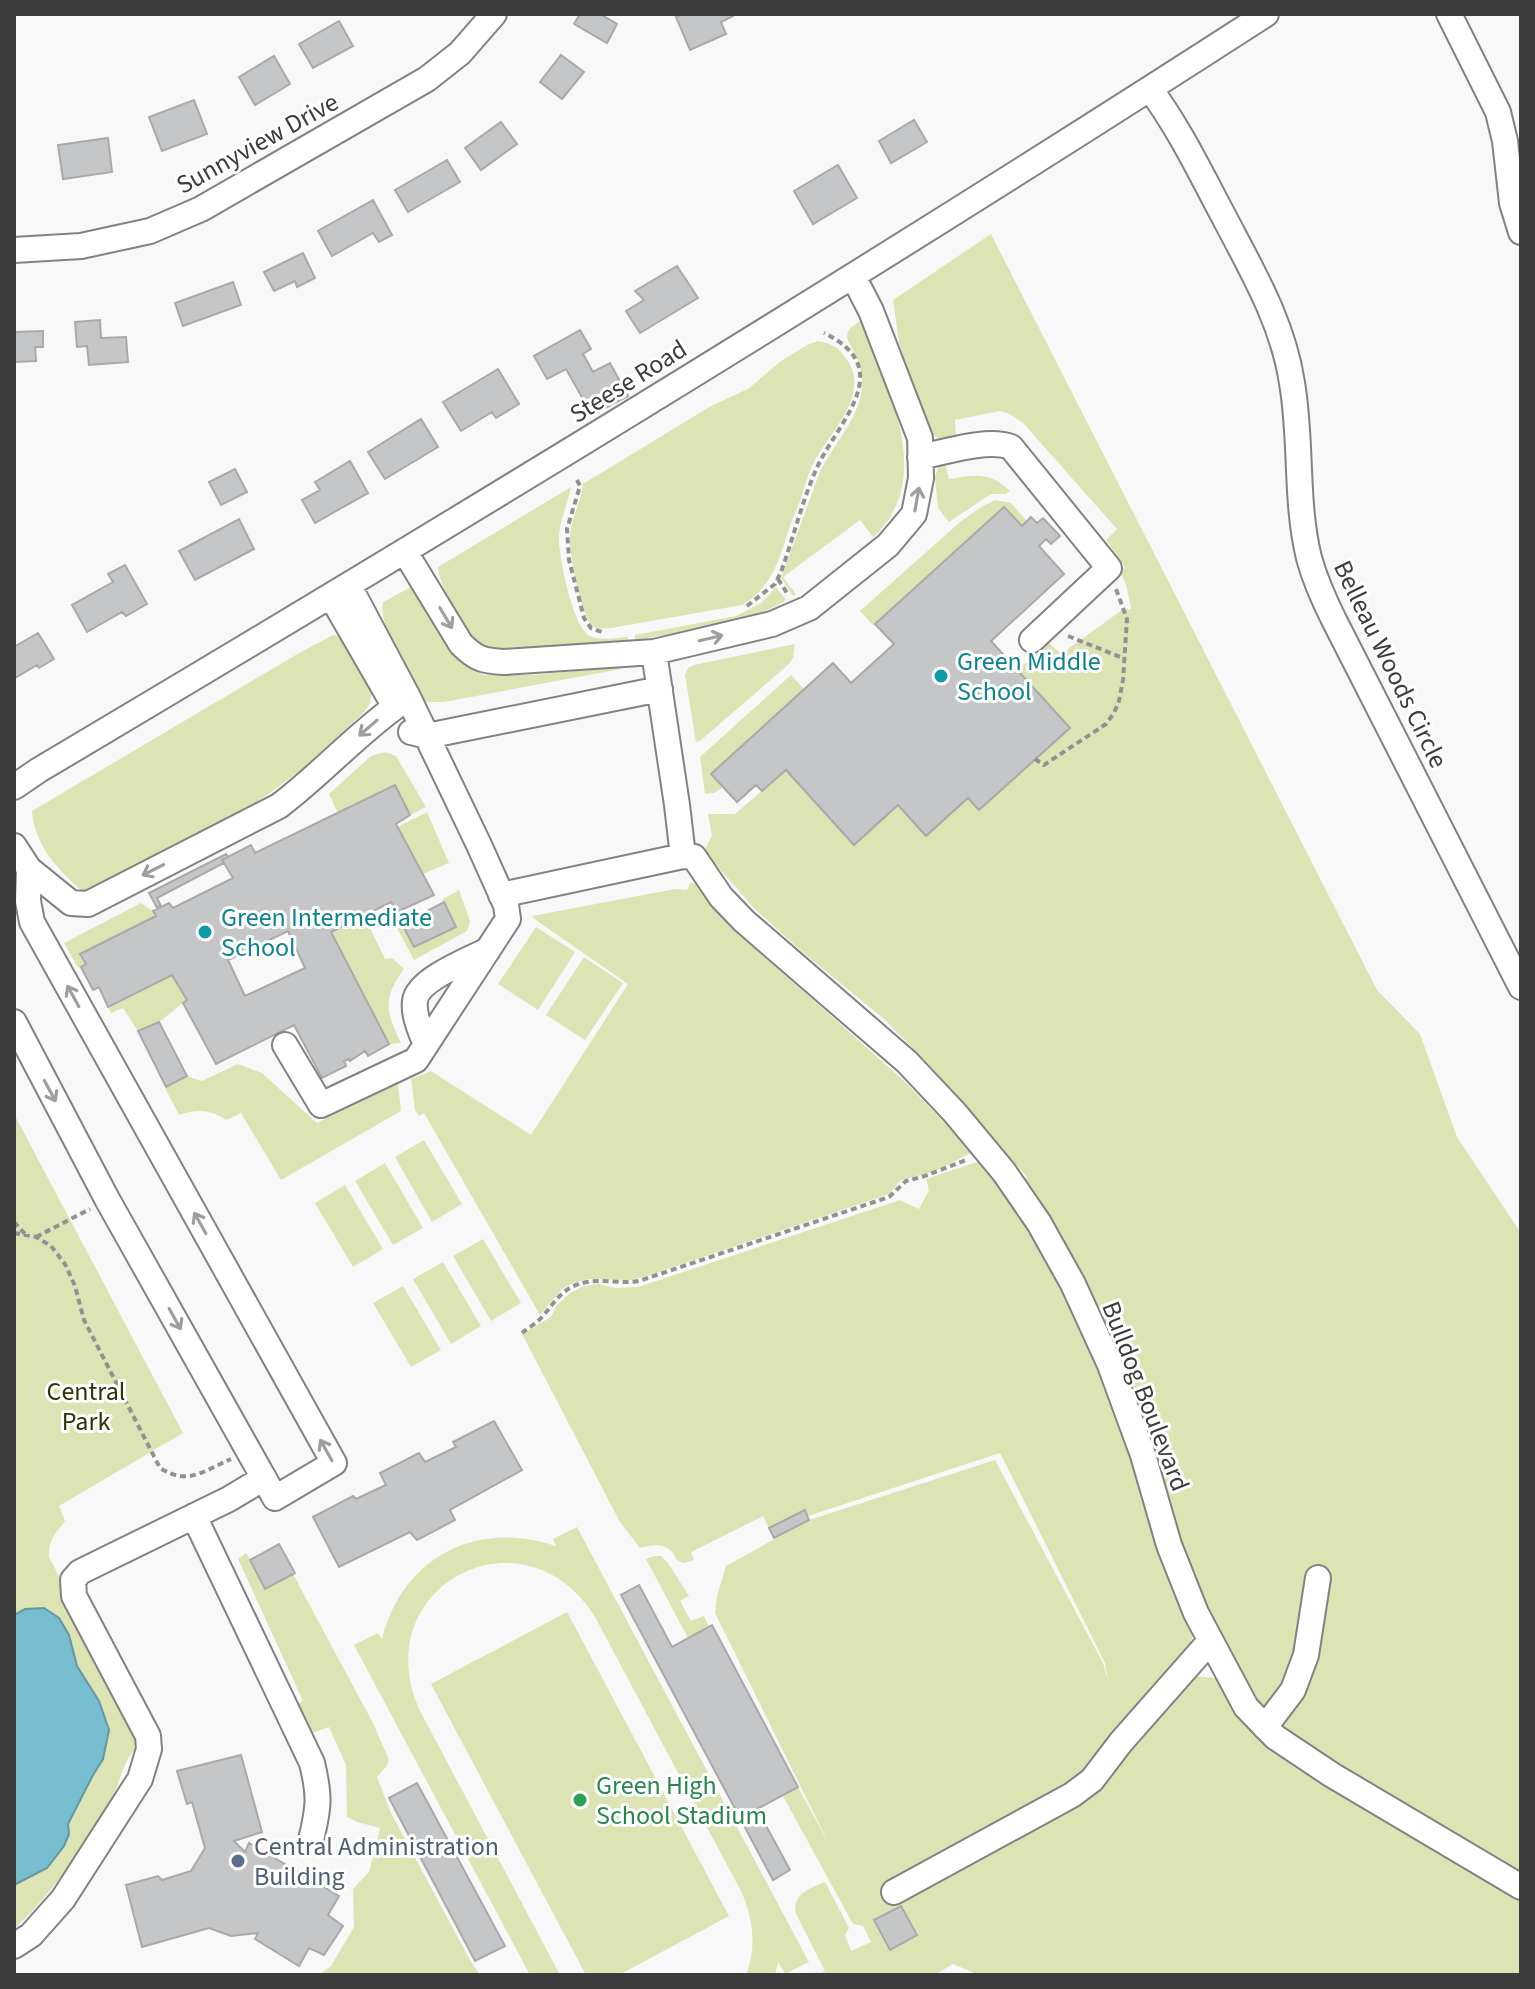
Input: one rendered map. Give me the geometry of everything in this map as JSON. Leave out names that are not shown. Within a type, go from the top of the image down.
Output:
[{"type":"street","name":"Sunnyview Drive","points":[[14,250],[81,246],[134,235],[201,209],[427,79],[460,53],[494,14]]},
{"type":"street","name":"Steese Road","points":[[14,787],[405,552],[853,276],[1266,14]]},
{"type":"street","points":[[1449,14],[1498,112],[1505,141],[1512,203],[1521,232]]},
{"type":"street","name":"Belleau Woods Circle","points":[[1150,89],[1189,151],[1279,329],[1292,380],[1304,531],[1318,585],[1521,987]]},
{"type":"street","points":[[405,552],[461,644],[473,656],[485,661],[654,652],[772,624],[809,608],[888,545],[914,514],[921,478],[920,438],[871,311],[853,276]]},
{"type":"street","points":[[920,457],[991,444],[1011,447],[1109,568],[1039,634]]},
{"type":"street","points":[[340,591],[402,703],[409,732],[660,689]]},
{"type":"street","points":[[501,895],[688,856],[677,805],[654,652]]},
{"type":"street","points":[[14,846],[29,869],[71,903],[88,904],[279,806],[377,720],[402,703]]},
{"type":"street","points":[[285,1045],[321,1105],[416,1060],[508,919],[506,905],[424,731]]},
{"type":"street","name":"Bulldog Boulevard","points":[[688,856],[744,921],[907,1062],[987,1151],[1039,1223],[1073,1284],[1110,1365],[1143,1455],[1169,1545],[1196,1613],[1246,1707],[1275,1737],[1332,1775],[1521,1887]]},
{"type":"street","points":[[14,1022],[107,1199],[275,1498],[334,1463],[32,922],[28,901],[29,869]]},
{"type":"street","points":[[426,1045],[415,1010],[417,993],[430,980],[490,949]]},
{"type":"street","points":[[14,1946],[31,1935],[63,1899],[140,1779],[149,1749],[148,1736],[74,1596],[73,1580],[80,1572],[229,1499],[264,1478]]},
{"type":"street","points":[[194,1516],[312,1763],[318,1790],[318,1811],[311,1840]]},
{"type":"street","points":[[1265,1727],[1293,1690],[1306,1655],[1318,1578]]},
{"type":"street","points":[[894,1892],[1072,1795],[1092,1780],[1210,1641]]},
{"type":"path","points":[[741,610],[775,584],[815,470],[857,396],[859,370],[854,359],[845,345],[824,333]]},
{"type":"path","points":[[577,480],[580,486],[567,529],[569,560],[584,618],[591,628],[604,632]]},
{"type":"path","points":[[1035,759],[1044,765],[1106,724],[1119,701],[1127,619],[1109,568]]},
{"type":"path","points":[[1039,634],[1125,659]]},
{"type":"path","points":[[522,1333],[541,1319],[560,1295],[582,1283],[639,1281],[889,1197],[906,1181],[936,1173],[987,1151]]},
{"type":"path","points":[[36,1237],[107,1199]]},
{"type":"path","points":[[14,1222],[26,1235]]},
{"type":"path","points":[[14,1233],[36,1237],[51,1246],[65,1264],[75,1286],[84,1320],[160,1468],[182,1478],[249,1450]]},
{"type":"green space","points":[[991,234],[1377,990],[1420,1034],[1457,1137],[1521,1233],[1521,1975],[979,1975],[953,1964],[934,1975],[811,1975],[825,1971],[796,1914],[796,1902],[808,1890],[825,1882],[849,1928],[845,1935],[851,1951],[871,1942],[863,1926],[853,1924],[783,1796],[798,1787],[829,1844],[715,1613],[726,1566],[809,1520],[995,1460],[1103,1663],[1108,1680],[1105,1663],[1000,1453],[808,1516],[804,1510],[769,1528],[763,1516],[691,1552],[694,1560],[683,1563],[666,1547],[653,1545],[640,1548],[620,1522],[522,1334],[551,1317],[556,1306],[570,1293],[584,1286],[638,1287],[900,1200],[919,1209],[929,1190],[926,1179],[980,1161],[1002,1191],[1027,1177],[930,1066],[884,1019],[754,908],[704,851],[712,836],[708,814],[735,814],[786,770],[854,844],[898,805],[926,835],[968,798],[980,810],[1070,728],[1017,670],[1049,643],[1061,654],[1122,610],[1131,609],[1121,572],[1125,567],[1106,540],[1117,529],[1023,423],[1000,411],[955,420],[956,438],[938,438],[928,430],[899,343],[893,300]],"holes":[[[1193,1634],[1216,1678],[1193,1676],[1069,1802],[1085,1778],[1187,1655]],[[901,1906],[917,1935],[890,1950],[874,1920]]]},
{"type":"green space","points":[[860,321],[872,343],[901,432],[904,455],[899,499],[889,519],[873,537],[860,520],[783,577],[796,594],[793,596],[781,578],[819,474],[851,421],[860,398],[861,371],[847,333]]},
{"type":"green space","points":[[818,341],[832,345],[848,361],[854,375],[854,389],[844,416],[812,466],[777,563],[761,590],[742,605],[611,628],[593,626],[581,599],[570,547],[570,533],[583,484],[711,406],[748,389],[781,361]]},
{"type":"green space","points":[[945,463],[949,479],[989,477],[1010,491],[991,494],[949,522],[938,508],[935,477],[938,468]]},
{"type":"green space","points":[[571,487],[559,536],[572,606],[590,636],[604,639],[628,637],[628,641],[581,648],[491,650],[480,646],[458,616],[438,567]]},
{"type":"green space","points":[[995,500],[1011,503],[1027,521],[1022,526],[1004,507],[875,624],[860,611],[960,522]]},
{"type":"green space","points":[[413,586],[420,592],[458,659],[466,667],[484,675],[621,669],[444,702],[420,702],[382,610],[383,602]]},
{"type":"green space","points":[[776,587],[786,600],[753,615],[713,626],[635,640],[635,635],[736,616],[761,603]]},
{"type":"green space","points":[[333,635],[343,637],[372,691],[370,703],[308,765],[253,805],[83,892],[57,866],[38,836],[32,811]]},
{"type":"green space","points":[[795,644],[789,664],[696,742],[685,675],[688,668]]},
{"type":"green space","points":[[791,675],[804,689],[712,773],[724,787],[705,794],[700,757]]},
{"type":"green space","points":[[385,752],[396,756],[426,807],[410,815],[395,785],[338,813],[329,794],[371,756]]},
{"type":"green space","points":[[427,812],[449,863],[423,874],[398,827]]},
{"type":"green space","points":[[691,882],[700,886],[762,954],[905,1082],[973,1152],[933,1172],[901,1180],[889,1194],[647,1276],[631,1280],[590,1279],[575,1282],[562,1289],[540,1315],[424,1113],[419,1116],[415,1110],[411,1079],[431,1071],[531,1135],[628,984],[532,916],[675,889],[687,890]]},
{"type":"green space","points":[[459,890],[470,922],[467,931],[414,960],[397,928],[403,925],[414,947],[456,927],[442,903],[443,899]]},
{"type":"green space","points":[[141,903],[156,916],[80,954],[86,964],[78,968],[64,943]]},
{"type":"green space","points":[[364,916],[385,959],[392,958],[404,969],[389,997],[392,1022],[401,1043],[389,1044],[331,932]]},
{"type":"green space","points":[[536,927],[575,952],[538,1010],[498,984]]},
{"type":"green space","points":[[584,957],[623,983],[585,1040],[546,1015]]},
{"type":"green space","points":[[172,975],[187,1000],[159,1022],[138,1031],[123,1008],[111,1013],[108,1007]]},
{"type":"green space","points":[[238,1064],[262,1073],[317,1123],[398,1084],[401,1111],[281,1180],[241,1113],[226,1120],[203,1111],[179,1115],[165,1088],[187,1076],[202,1081]]},
{"type":"green space","name":"Central Park","points":[[14,1114],[183,1433],[59,1506],[65,1521],[51,1541],[49,1557],[141,1732],[138,1746],[126,1763],[114,1794],[93,1830],[57,1883],[14,1929]]},
{"type":"green space","points":[[424,1140],[462,1204],[432,1222],[395,1157]]},
{"type":"green space","points":[[385,1163],[423,1228],[393,1245],[355,1181]]},
{"type":"green space","points":[[345,1185],[383,1249],[353,1267],[315,1203]]},
{"type":"green space","points":[[483,1239],[521,1303],[491,1321],[453,1256]]},
{"type":"green space","points":[[443,1262],[481,1326],[451,1344],[413,1279]]},
{"type":"green space","points":[[403,1286],[441,1350],[411,1367],[373,1303]]},
{"type":"green space","points":[[577,1527],[809,1962],[785,1974],[778,1962],[775,1975],[746,1975],[752,1954],[752,1934],[742,1893],[594,1615],[564,1582],[529,1566],[493,1564],[460,1575],[432,1596],[414,1627],[408,1665],[419,1709],[560,1975],[530,1975],[354,1645],[378,1633],[382,1639],[392,1610],[407,1586],[425,1566],[447,1552],[471,1542],[498,1538],[526,1539],[556,1546],[553,1539]]},
{"type":"green space","points":[[246,1553],[266,1589],[293,1574],[374,1725],[389,1760],[377,1777],[391,1813],[480,1975],[319,1975],[331,1966],[354,1927],[353,1889],[369,1872],[380,1828],[347,1817],[346,1765],[329,1727],[310,1734],[296,1705],[303,1701],[238,1559]]},
{"type":"green space","points":[[661,1556],[668,1563],[689,1596],[680,1601],[691,1621],[704,1616],[709,1626],[688,1638],[646,1559]]},
{"type":"green space","name":"Green High School Stadium","points":[[567,1612],[729,1916],[619,1975],[586,1975],[431,1684]]},
{"type":"water","points":[[44,1608],[59,1618],[69,1635],[77,1666],[99,1701],[109,1730],[103,1759],[68,1824],[69,1834],[64,1846],[47,1868],[14,1885],[14,1615],[25,1609]]},
{"type":"building","points":[[580,14],[600,14],[617,24],[607,43],[574,24]]},
{"type":"building","points":[[684,14],[733,16],[721,22],[726,34],[690,50],[676,17]]},
{"type":"building","points":[[339,21],[353,46],[313,68],[299,44]]},
{"type":"building","points":[[561,55],[584,72],[562,99],[540,82]]},
{"type":"building","points":[[274,56],[290,84],[255,105],[239,77]]},
{"type":"building","points":[[194,100],[207,134],[162,151],[149,117]]},
{"type":"building","points":[[914,120],[927,142],[891,163],[879,141]]},
{"type":"building","points":[[501,122],[517,144],[481,170],[465,148]]},
{"type":"building","points":[[108,138],[112,172],[63,179],[58,145]]},
{"type":"building","points":[[447,160],[460,182],[408,212],[395,190]]},
{"type":"building","points":[[838,165],[857,198],[813,224],[794,191]]},
{"type":"building","points":[[373,200],[392,235],[379,242],[373,233],[332,256],[318,231]]},
{"type":"building","points":[[303,253],[315,278],[297,287],[295,281],[274,291],[264,272]]},
{"type":"building","points":[[677,266],[698,298],[640,333],[626,311],[644,300],[635,291]]},
{"type":"building","points":[[233,282],[241,305],[183,326],[175,303]]},
{"type":"building","points":[[100,320],[101,338],[126,337],[128,362],[89,365],[87,346],[77,347],[75,322]]},
{"type":"building","points":[[580,330],[591,349],[583,354],[593,372],[610,363],[628,396],[592,415],[566,369],[547,379],[534,356]]},
{"type":"building","points":[[43,331],[43,347],[35,347],[36,361],[14,362],[14,332]]},
{"type":"building","points":[[498,369],[519,404],[496,418],[492,412],[461,431],[443,402]]},
{"type":"building","points":[[421,419],[438,447],[385,479],[368,452]]},
{"type":"building","points":[[350,461],[368,493],[315,523],[302,500],[320,490],[315,482]]},
{"type":"building","points":[[235,469],[247,492],[221,505],[209,482]]},
{"type":"building","name":"Green Middle School","points":[[1004,507],[1022,526],[1031,517],[1037,523],[1043,518],[1060,536],[1051,544],[1046,539],[1039,546],[1064,574],[991,641],[1070,728],[979,810],[968,798],[926,836],[898,805],[854,845],[786,770],[762,791],[756,785],[737,802],[711,774],[833,663],[851,683],[894,644],[875,624]]},
{"type":"building","points":[[239,519],[254,549],[195,580],[179,551]]},
{"type":"building","points":[[125,565],[147,604],[126,616],[122,612],[87,632],[72,605],[113,582],[108,574]]},
{"type":"building","points":[[38,633],[54,659],[15,678],[14,647]]},
{"type":"building","name":"Green Intermediate School","points":[[395,785],[410,815],[396,824],[434,895],[397,912],[391,902],[331,932],[389,1044],[368,1056],[365,1051],[350,1061],[344,1061],[346,1066],[322,1078],[294,1025],[216,1064],[183,1003],[187,1000],[172,975],[108,1007],[99,987],[93,990],[81,967],[86,964],[80,954],[156,916],[153,911],[169,903],[173,908],[233,878],[222,860],[251,845],[255,853]],"holes":[[[288,931],[305,968],[245,996],[228,960]]]},
{"type":"building","points":[[226,854],[228,857],[222,860],[224,863],[157,898],[161,906],[157,908],[149,893]]},
{"type":"building","points":[[444,902],[456,927],[414,947],[402,924]]},
{"type":"building","points":[[159,1022],[187,1076],[166,1087],[138,1031]]},
{"type":"building","points":[[494,1421],[522,1470],[450,1510],[455,1520],[417,1540],[410,1532],[339,1567],[313,1517],[353,1496],[356,1499],[386,1485],[380,1473],[419,1453],[425,1462],[456,1447],[453,1442]]},
{"type":"building","points":[[805,1510],[809,1520],[774,1538],[769,1528]]},
{"type":"building","points":[[279,1544],[295,1573],[265,1589],[250,1560]]},
{"type":"building","points":[[639,1585],[672,1647],[712,1625],[798,1787],[757,1809],[790,1870],[773,1880],[621,1595]]},
{"type":"building","name":"Central Administration Building","points":[[241,1755],[262,1832],[234,1841],[245,1852],[249,1843],[339,1896],[328,1915],[343,1926],[324,1955],[309,1948],[299,1966],[255,1939],[258,1933],[231,1936],[209,1928],[142,1947],[126,1885],[158,1876],[162,1880],[191,1871],[205,1848],[192,1802],[187,1804],[177,1771]]},
{"type":"building","points":[[417,1783],[505,1946],[475,1961],[389,1798]]},
{"type":"building","points":[[901,1906],[917,1935],[890,1950],[874,1920]]},
{"type":"place","name":"Green Middle School","points":[[941,676]]},
{"type":"place","name":"Green Intermediate School","points":[[205,932]]},
{"type":"place","name":"Green High School Stadium","points":[[580,1800]]},
{"type":"place","name":"Central Administration Building","points":[[238,1861]]}]
